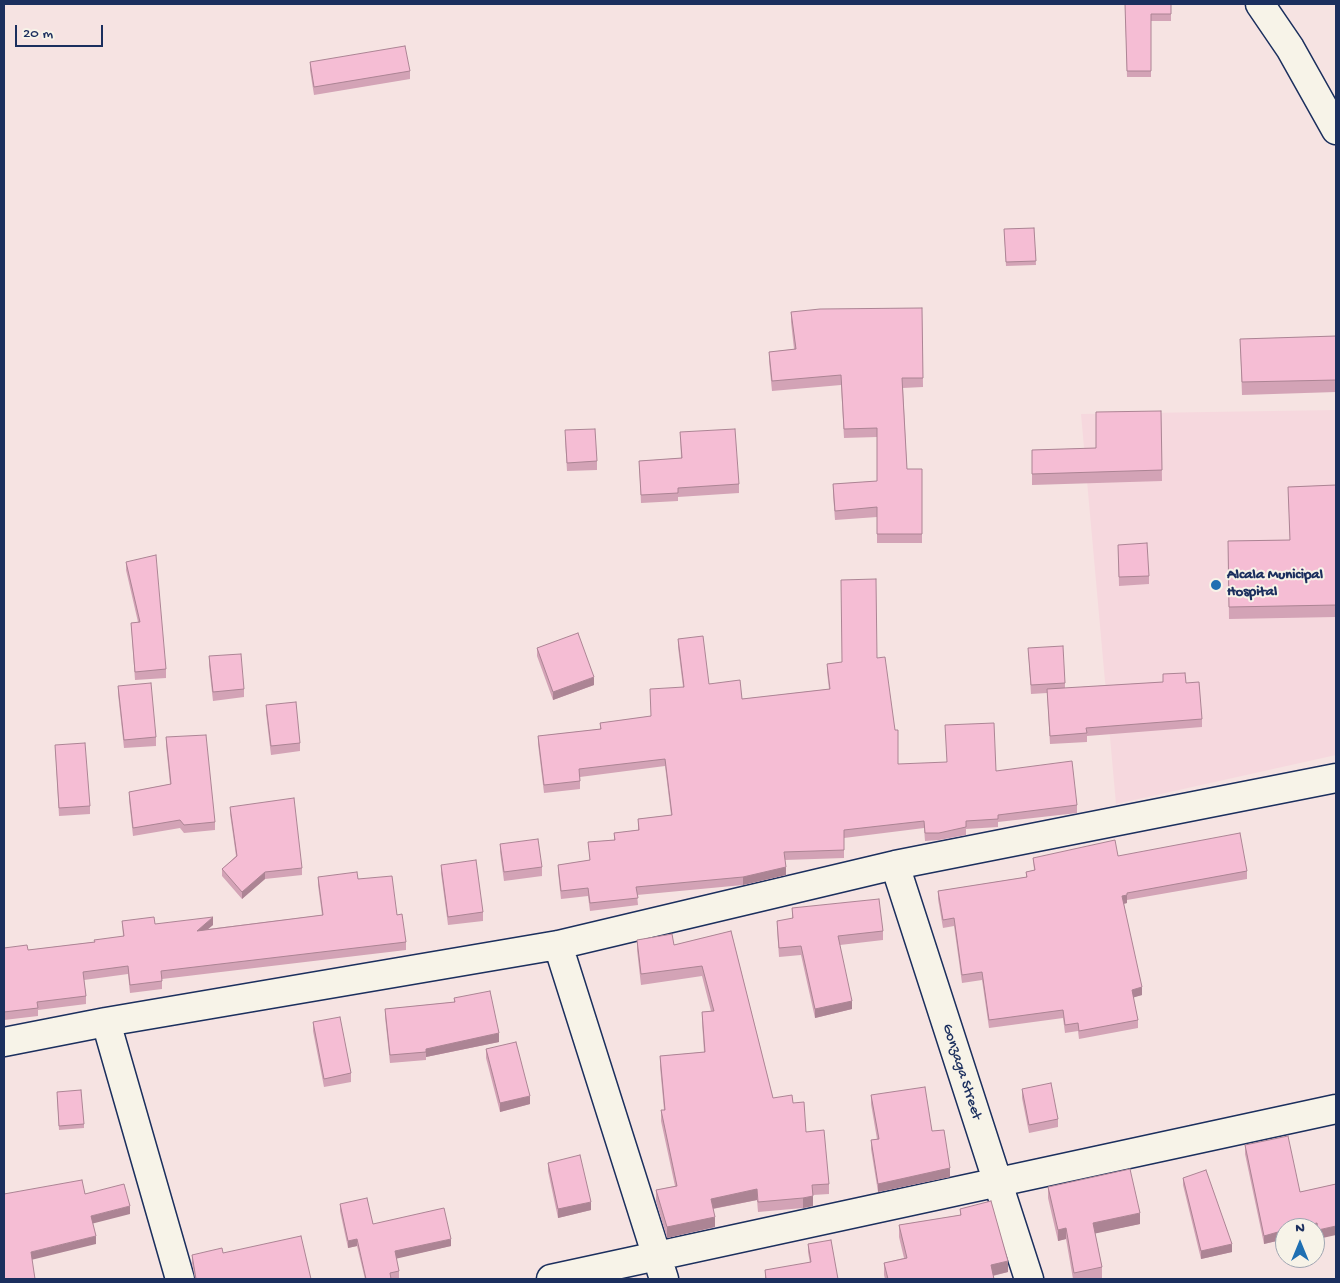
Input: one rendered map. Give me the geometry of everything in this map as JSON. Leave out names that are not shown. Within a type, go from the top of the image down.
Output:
[{"type":"street","points":[[1260,4],[1290,48],[1336,130]]},
{"type":"street","points":[[4,1042],[106,1022],[558,945],[895,865],[1336,778]]},
{"type":"street","name":"Gonzaga Street","points":[[895,865],[1029,1279]]},
{"type":"street","points":[[558,945],[660,1268]]},
{"type":"street","points":[[106,1022],[180,1279]]},
{"type":"street","points":[[551,1279],[660,1268],[997,1184],[1336,1109]]},
{"type":"shaded area","name":"Alcala Municipal Hospital","points":[[1336,410],[1336,755],[1116,804],[1081,414]]},
{"type":"building","points":[[1125,4],[1171,4],[1171,14],[1151,14],[1151,71],[1127,71]]},
{"type":"building","points":[[405,46],[410,71],[314,87],[310,62]]},
{"type":"building","points":[[1034,228],[1036,261],[1006,262],[1004,229]]},
{"type":"building","points":[[922,308],[923,378],[902,378],[907,469],[922,469],[922,534],[877,534],[877,507],[835,511],[833,484],[877,481],[877,428],[844,429],[841,375],[772,381],[769,352],[796,349],[791,312],[820,309]]},
{"type":"building","points":[[1336,336],[1336,380],[1242,382],[1240,339]]},
{"type":"building","points":[[1161,411],[1162,470],[1032,474],[1032,450],[1096,448],[1096,412]]},
{"type":"building","points":[[595,429],[597,461],[567,463],[565,430]]},
{"type":"building","points":[[735,429],[739,484],[678,488],[678,493],[641,495],[639,461],[682,458],[680,432]]},
{"type":"building","points":[[1336,485],[1336,605],[1229,607],[1228,541],[1290,540],[1288,487]]},
{"type":"building","points":[[1147,543],[1149,576],[1119,577],[1118,545]]},
{"type":"building","points":[[156,555],[166,669],[135,672],[131,623],[140,622],[126,562]]},
{"type":"building","points":[[876,579],[877,658],[885,657],[895,730],[898,730],[898,764],[947,762],[945,725],[994,723],[996,771],[1072,761],[1077,805],[998,815],[998,819],[966,821],[966,827],[939,833],[925,833],[924,821],[844,830],[844,850],[784,852],[786,867],[743,877],[636,887],[638,898],[590,903],[588,888],[561,891],[558,865],[590,860],[588,842],[615,840],[614,833],[639,830],[638,819],[672,815],[665,759],[579,769],[580,781],[544,785],[538,736],[601,729],[600,723],[651,716],[650,689],[684,687],[678,639],[703,636],[709,684],[740,680],[742,699],[830,689],[827,664],[842,662],[841,580]]},
{"type":"building","points":[[578,633],[594,677],[553,692],[537,648]]},
{"type":"building","points":[[1063,646],[1065,683],[1031,685],[1028,648]]},
{"type":"building","points":[[241,654],[244,689],[213,692],[209,656]]},
{"type":"building","points":[[1185,673],[1186,683],[1199,682],[1202,719],[1086,728],[1087,733],[1050,736],[1047,689],[1163,682],[1163,674]]},
{"type":"building","points":[[151,683],[156,737],[124,740],[118,686]]},
{"type":"building","points":[[296,702],[300,743],[271,746],[266,705]]},
{"type":"building","points":[[206,735],[215,822],[184,825],[180,820],[133,828],[129,792],[171,784],[166,737]]},
{"type":"building","points":[[85,743],[90,806],[59,808],[55,745]]},
{"type":"building","points":[[294,798],[302,868],[265,872],[242,892],[222,869],[237,856],[230,807]]},
{"type":"building","points":[[1240,833],[1247,871],[1127,893],[1127,895],[1122,896],[1142,987],[1132,990],[1138,1020],[1079,1031],[1078,1023],[1065,1025],[1063,1010],[989,1020],[982,972],[962,975],[954,918],[943,920],[938,891],[1027,877],[1026,872],[1035,870],[1033,858],[1115,840],[1118,856]]},
{"type":"building","points":[[538,839],[542,867],[504,872],[500,844]]},
{"type":"building","points":[[476,860],[483,912],[448,917],[441,865]]},
{"type":"building","points":[[357,872],[358,879],[392,876],[397,915],[402,914],[406,942],[161,971],[162,981],[130,985],[128,966],[83,972],[86,996],[37,1002],[38,1008],[4,1012],[4,948],[27,945],[28,950],[95,942],[94,940],[124,936],[122,921],[154,917],[155,924],[213,917],[197,931],[323,915],[318,877]]},
{"type":"building","points":[[879,899],[883,931],[838,936],[852,1001],[815,1009],[801,946],[779,948],[777,921],[793,918],[792,908]]},
{"type":"building","points":[[731,931],[773,1098],[792,1095],[793,1103],[804,1102],[806,1132],[824,1130],[829,1184],[812,1185],[813,1196],[803,1198],[758,1202],[757,1189],[711,1199],[715,1217],[667,1227],[656,1190],[677,1186],[661,1110],[665,1110],[660,1056],[705,1052],[702,1012],[714,1011],[702,966],[641,974],[637,940],[672,934],[674,945]]},
{"type":"building","points":[[490,991],[499,1033],[426,1049],[426,1052],[390,1055],[385,1009],[455,1002],[454,998]]},
{"type":"building","points":[[340,1017],[351,1073],[324,1079],[313,1022]]},
{"type":"building","points":[[516,1042],[530,1096],[500,1103],[486,1049]]},
{"type":"building","points":[[1051,1083],[1058,1119],[1029,1125],[1022,1089]]},
{"type":"building","points":[[925,1087],[932,1131],[944,1130],[950,1168],[878,1184],[871,1140],[879,1139],[871,1095]]},
{"type":"building","points":[[81,1090],[84,1124],[59,1126],[57,1092]]},
{"type":"building","points":[[1288,1136],[1300,1192],[1336,1184],[1336,1226],[1325,1228],[1325,1218],[1275,1218],[1275,1233],[1264,1236],[1245,1145]]},
{"type":"building","points":[[580,1155],[591,1202],[558,1209],[548,1163]]},
{"type":"building","points":[[1130,1169],[1140,1213],[1093,1223],[1102,1267],[1074,1273],[1066,1228],[1058,1230],[1048,1187]]},
{"type":"building","points":[[1206,1170],[1232,1244],[1201,1251],[1183,1178]]},
{"type":"building","points":[[82,1180],[85,1194],[124,1184],[130,1206],[91,1216],[96,1236],[31,1252],[35,1279],[4,1279],[4,1194]]},
{"type":"building","points":[[367,1198],[373,1224],[444,1208],[451,1239],[395,1251],[399,1271],[390,1273],[391,1279],[366,1279],[357,1239],[348,1241],[340,1204]]},
{"type":"building","points":[[991,1201],[1008,1261],[991,1265],[994,1279],[888,1279],[884,1263],[907,1258],[899,1225],[961,1215],[960,1209]]},
{"type":"building","points":[[301,1236],[311,1279],[196,1279],[192,1255],[222,1248],[223,1253]]},
{"type":"building","points":[[831,1240],[838,1279],[766,1279],[765,1270],[811,1262],[808,1244]]},
{"type":"place","name":"Alcala Municipal Hospital","points":[[1216,585]]}]
